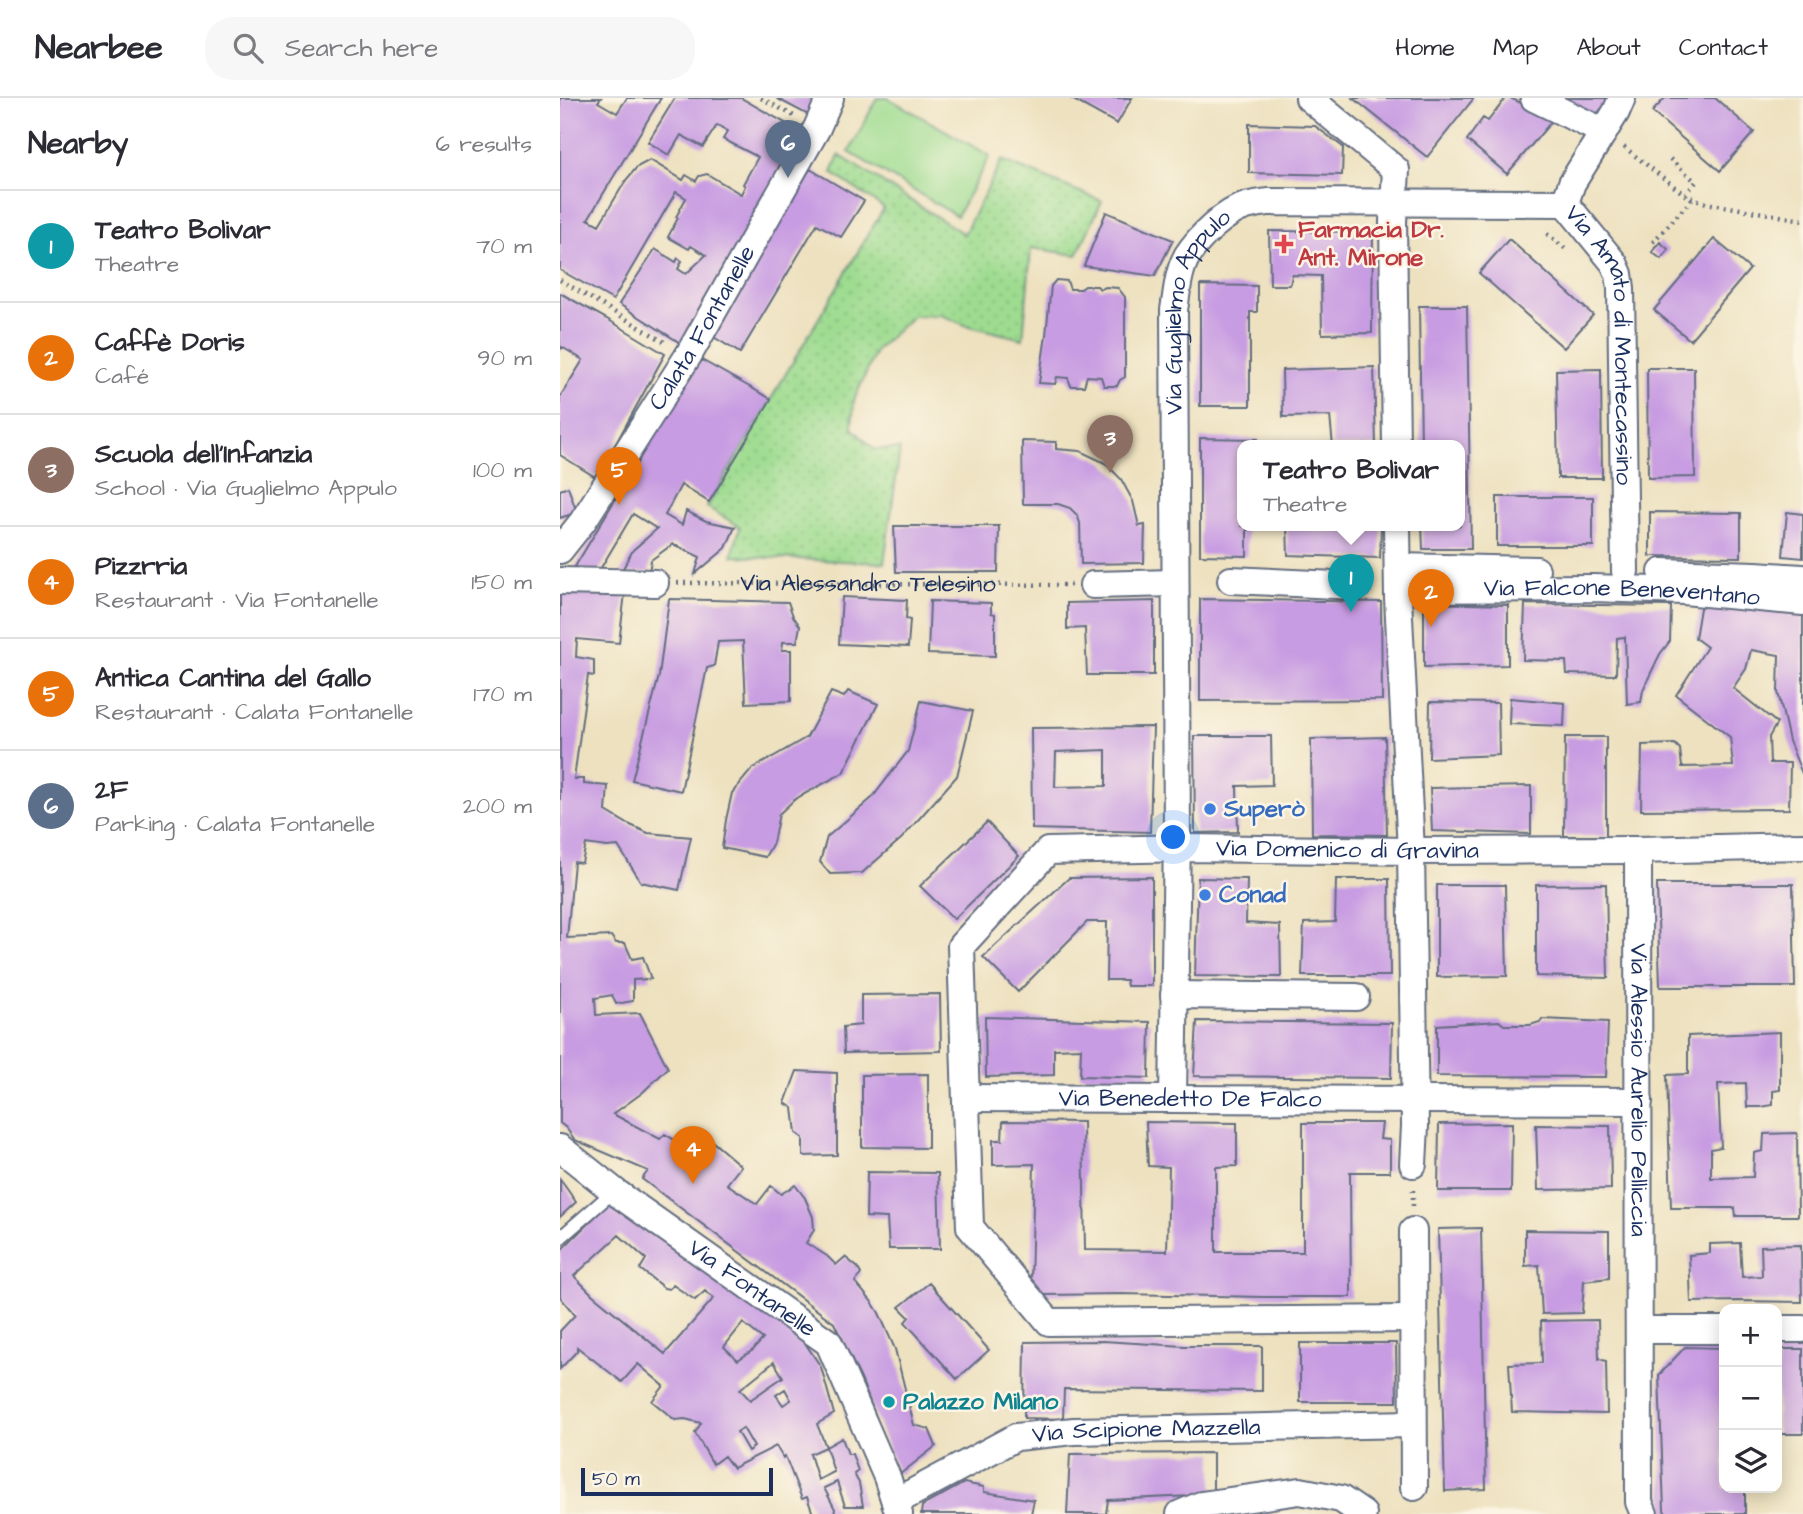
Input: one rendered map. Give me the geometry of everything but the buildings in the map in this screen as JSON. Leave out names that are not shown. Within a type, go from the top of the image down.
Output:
[{"type":"street","name":"Calata Fontanelle","points":[[560,550],[583,521],[688,356],[817,128],[830,98]]},
{"type":"street","points":[[1309,98],[1396,170],[1393,202],[1396,440]]},
{"type":"street","points":[[1534,98],[1604,132]]},
{"type":"street","name":"Via Amato di Montecassino","points":[[1622,98],[1572,183],[1564,203],[1614,263],[1619,274],[1625,571]]},
{"type":"street","name":"Via Guglielmo Appulo","points":[[1173,1098],[1177,848],[1174,310],[1178,279],[1187,256],[1224,217],[1245,206],[1268,202],[1564,203]]},
{"type":"street","points":[[1397,531],[1411,851],[1413,1164]]},
{"type":"street","name":"Via Falcone Beneventano","points":[[1398,578],[1625,571],[1803,578]]},
{"type":"street","name":"Via Falcone Beneventano","points":[[1398,578],[1474,587],[1684,591],[1803,601]]},
{"type":"street","points":[[1231,580],[1357,586]]},
{"type":"street","points":[[560,581],[655,583]]},
{"type":"street","points":[[1093,585],[1174,583]]},
{"type":"street","name":"Via Domenico di Gravina","points":[[1413,1319],[1049,1322],[970,1227],[961,946],[1048,851],[1177,848],[1638,850],[1803,846]]},
{"type":"street","name":"Via Alessio Aurelio Pelliccia","points":[[1638,850],[1639,1502],[1644,1514]]},
{"type":"street","points":[[1174,995],[1356,997]]},
{"type":"street","name":"Via Benedetto De Falco","points":[[966,1098],[1639,1101]]},
{"type":"street","name":"Via Fontanelle","points":[[560,1148],[614,1191],[829,1342],[887,1477],[897,1508]]},
{"type":"street","points":[[1413,1231],[1413,1487]]},
{"type":"street","points":[[1639,1330],[1719,1329]]},
{"type":"street","points":[[1782,1329],[1803,1329]]},
{"type":"street","name":"Via Scipione Mazzella","points":[[897,1508],[1016,1437],[1074,1432],[1413,1424]]},
{"type":"street","points":[[1180,1514],[1201,1505],[1300,1491],[1341,1499],[1363,1514]]},
{"type":"lane","points":[[560,1238],[614,1191]]},
{"type":"path","points":[[761,98],[817,128]]},
{"type":"path","points":[[1604,132],[1685,195],[1706,203],[1803,220]]},
{"type":"path","points":[[1670,159],[1696,182],[1685,195]]},
{"type":"path","points":[[1656,247],[1652,243],[1693,198]]},
{"type":"path","points":[[1547,234],[1567,250]]},
{"type":"path","points":[[560,280],[677,349]]},
{"type":"path","name":"Via Alessandro Telesino","points":[[655,583],[1093,585]]},
{"type":"path","points":[[1413,1164],[1413,1231]]},
{"type":"green space","points":[[877,98],[888,98],[990,156],[957,216],[849,152]]},
{"type":"green space","points":[[839,155],[964,234],[1002,160],[1102,201],[1077,255],[1031,248],[1023,339],[965,325],[941,315],[913,316],[877,349],[854,400],[852,428],[874,449],[900,449],[884,563],[732,556],[740,527],[707,507],[884,208],[832,173]]},
{"type":"place","name":"2F","points":[[788,178]]},
{"type":"place","name":"Farmacia Dr. Ant. Mirone","points":[[1284,244]]},
{"type":"place","name":"Scuola dell'Infanzia","points":[[1110,473]]},
{"type":"place","name":"Antica Cantina del Gallo","points":[[619,505]]},
{"type":"place","name":"Teatro Bolivar","points":[[1351,612]]},
{"type":"place","name":"Caffè Doris","points":[[1431,627]]},
{"type":"place","name":"Superò","points":[[1210,809]]},
{"type":"place","name":"Conad","points":[[1205,895]]},
{"type":"place","name":"Pizzrria","points":[[693,1184]]},
{"type":"place","name":"Palazzo Milano","points":[[889,1402]]}]
